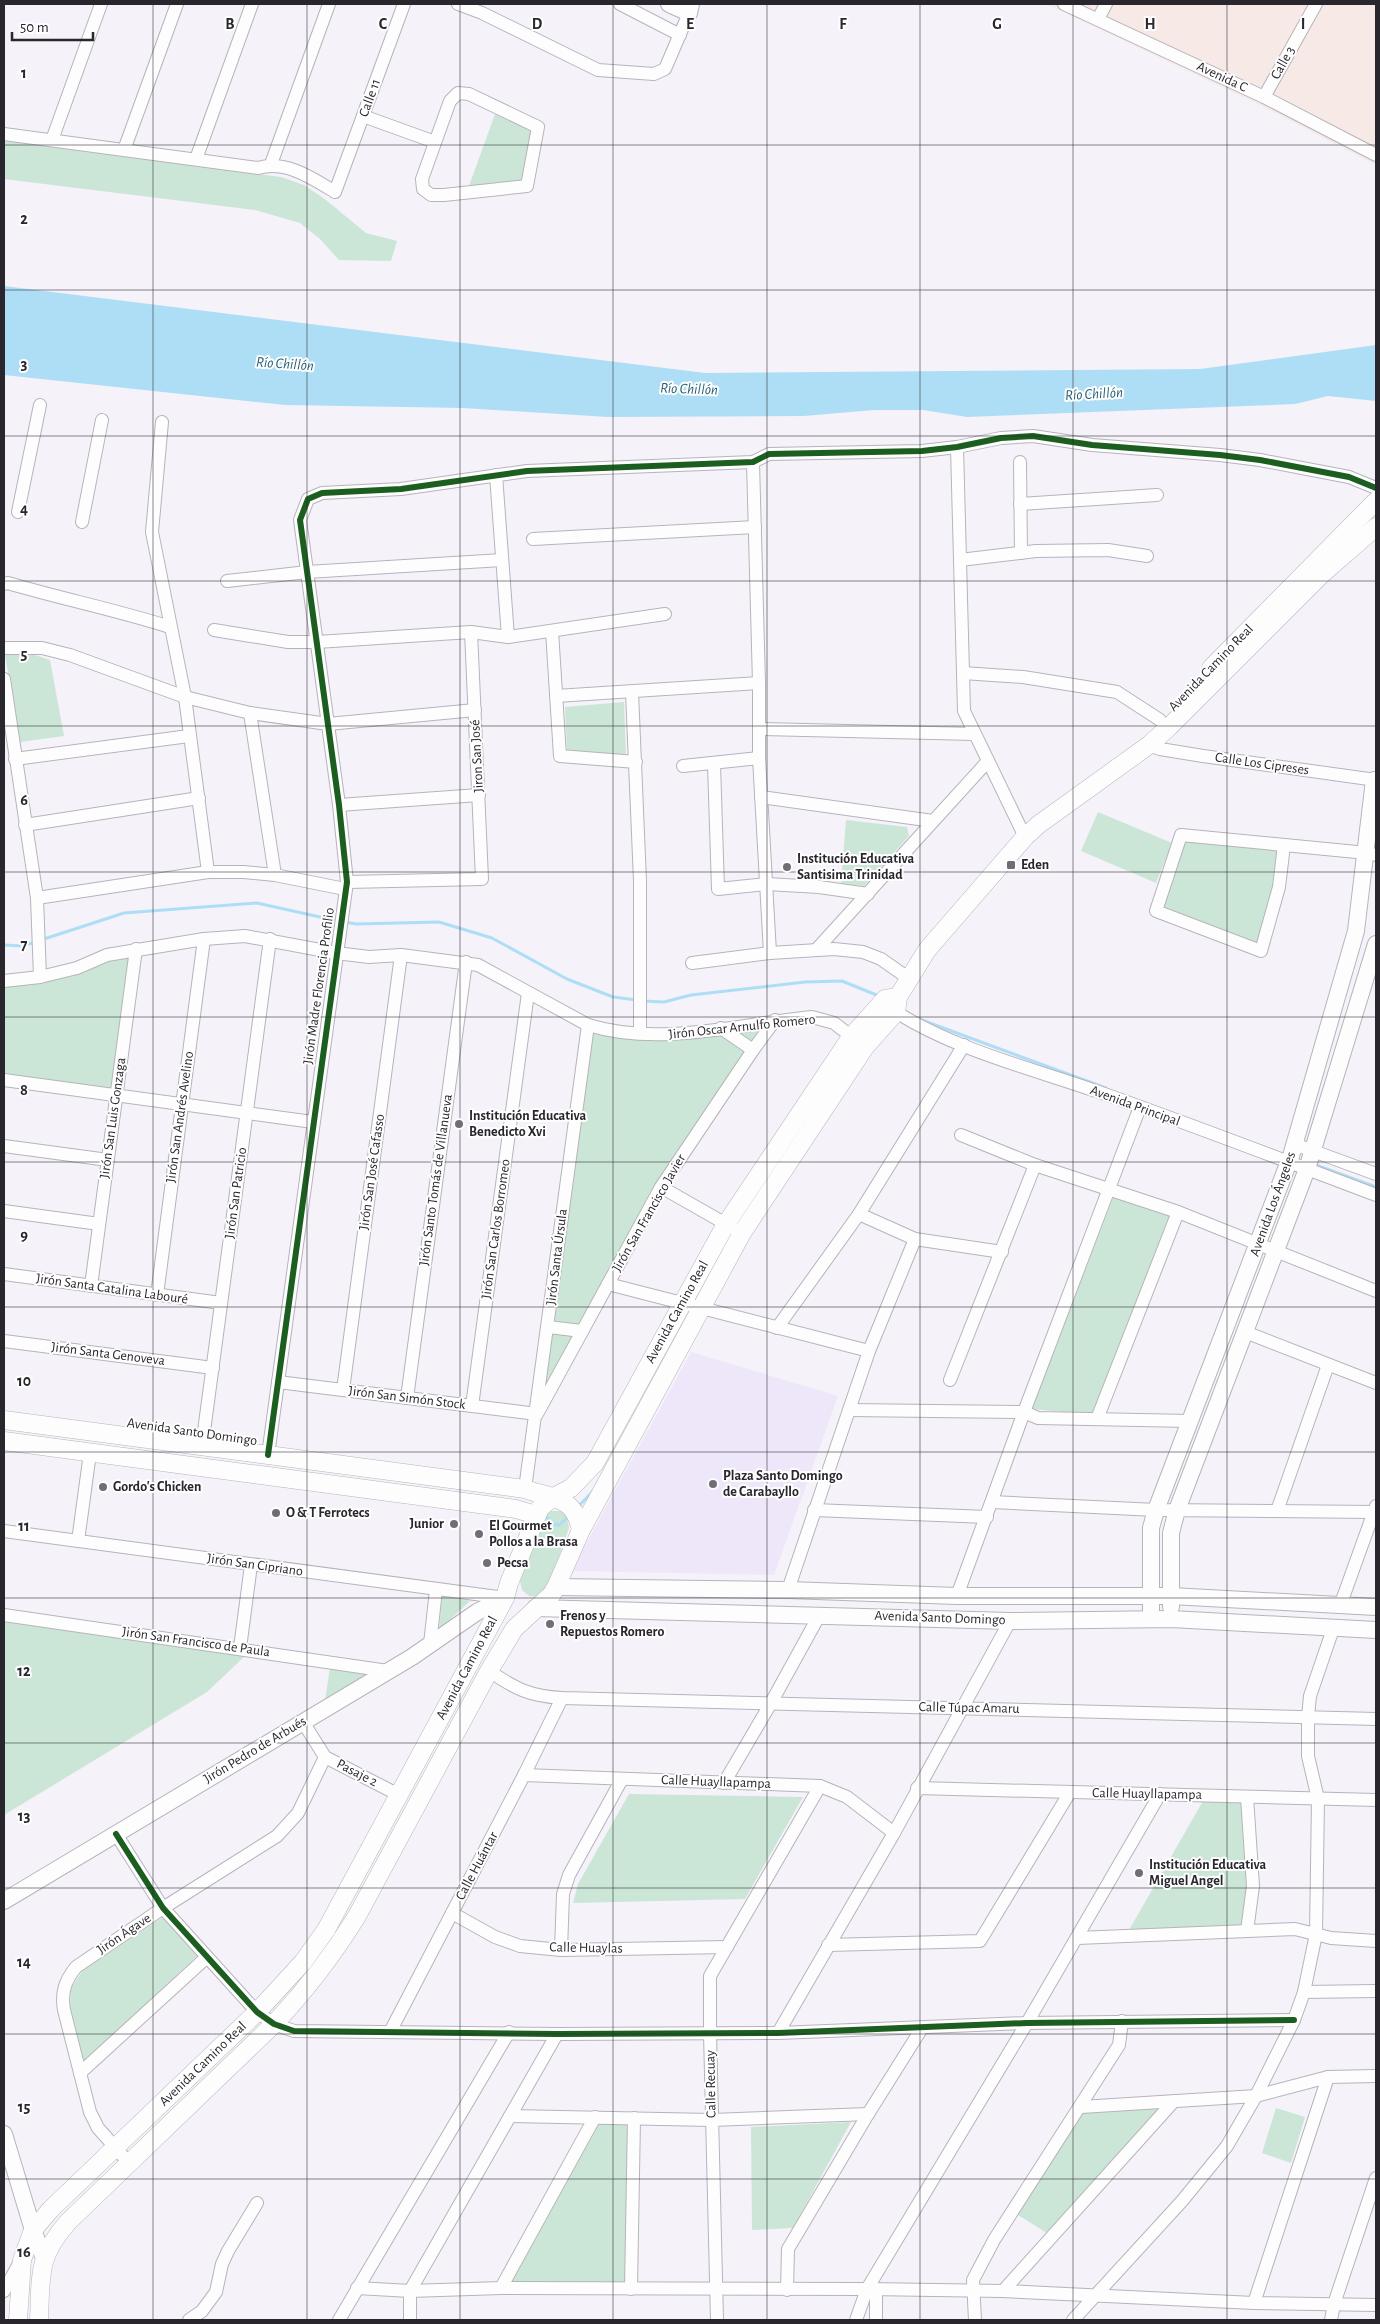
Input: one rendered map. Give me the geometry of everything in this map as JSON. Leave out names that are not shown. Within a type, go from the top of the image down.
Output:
[{"type":"main road","name":"Avenida Camino Real","points":[[42,2316],[44,2258],[53,2239],[68,2222],[274,2024],[320,1972],[357,1916],[489,1671],[514,1629],[548,1598],[556,1587],[581,1530],[700,1308],[742,1233],[885,999],[897,1004],[908,978],[933,943],[1066,792],[1160,720],[1376,501]]},
{"type":"main road","name":"Avenida Camino Real","points":[[1031,831],[1149,745],[1322,574],[1376,527]]},
{"type":"main road","name":"Avenida Camino Real","points":[[18,2320],[22,2260],[33,2230],[51,2209],[257,2012],[303,1962],[326,1930],[506,1598],[509,1583],[540,1508],[552,1498],[571,1488],[595,1463],[726,1224],[858,1042]]},
{"type":"main road","name":"Avenida Santo Domingo","points":[[4,1420],[525,1489],[567,1503],[575,1510],[581,1530]]},
{"type":"main road","points":[[4,1441],[516,1509],[536,1515]]},
{"type":"main road","name":"Avenida Santo Domingo","points":[[506,1598],[516,1606],[536,1608]]},
{"type":"street","points":[[52,140],[101,4]]},
{"type":"street","points":[[124,150],[177,4]]},
{"type":"street","points":[[196,159],[252,4]]},
{"type":"street","points":[[4,134],[258,168],[271,164],[329,4]]},
{"type":"street","name":"Calle 11","points":[[271,164],[300,173],[335,192],[404,4]]},
{"type":"street","points":[[458,4],[482,13],[598,70],[654,74],[665,69],[690,8],[669,4]]},
{"type":"street","points":[[620,4],[680,35]]},
{"type":"street","name":"Avenida C","points":[[1064,4],[1264,97],[1376,155]]},
{"type":"street","points":[[1098,19],[1106,4]]},
{"type":"street","name":"Calle 3","points":[[1264,97],[1316,4]]},
{"type":"street","points":[[458,93],[469,94],[536,125],[539,130],[529,184],[525,187],[431,195],[423,189],[422,179],[435,142],[450,101],[458,93]]},
{"type":"street","points":[[363,116],[435,142]]},
{"type":"street","points":[[18,512],[40,405]]},
{"type":"street","points":[[82,522],[102,420]]},
{"type":"street","points":[[162,422],[152,532],[185,697],[208,872]]},
{"type":"street","points":[[508,637],[496,475],[547,470],[753,462],[769,454],[922,451],[956,447],[1001,438],[1033,436],[1092,445],[1210,454],[1260,460],[1349,477],[1376,488]]},
{"type":"street","points":[[956,447],[964,712],[988,761],[1031,831]]},
{"type":"street","points":[[753,462],[759,683],[759,758],[770,953]]},
{"type":"street","points":[[1020,462],[1021,553]]},
{"type":"street","name":"Jirón Madre Florencia Profilio","points":[[268,1455],[346,885],[339,805],[300,520],[305,504],[317,494],[401,489],[496,475]]},
{"type":"street","points":[[1020,504],[1156,495]]},
{"type":"street","points":[[533,539],[754,527]]},
{"type":"street","points":[[960,560],[1021,553],[1108,550],[1147,556]]},
{"type":"street","points":[[227,581],[307,572],[502,560]]},
{"type":"street","points":[[4,584],[8,583],[57,598],[135,616],[170,627]]},
{"type":"street","points":[[214,630],[288,642],[317,642],[471,632],[508,637],[665,614]]},
{"type":"street","points":[[552,631],[560,756],[636,762]]},
{"type":"street","name":"Jiron San José","points":[[346,885],[482,879],[471,632]]},
{"type":"street","points":[[4,648],[42,648],[70,655],[185,697],[250,713],[328,724],[475,710]]},
{"type":"street","points":[[963,673],[1023,677],[1117,692],[1160,720]]},
{"type":"street","points":[[4,679],[37,898],[40,977]]},
{"type":"street","points":[[556,696],[759,683]]},
{"type":"street","points":[[632,692],[640,881],[640,1033]]},
{"type":"street","points":[[250,713],[275,875]]},
{"type":"street","points":[[759,728],[975,734]]},
{"type":"street","points":[[15,759],[190,736]]},
{"type":"street","name":"Calle Los Cipreses","points":[[1149,745],[1160,749],[1203,756],[1375,780]]},
{"type":"street","points":[[684,766],[759,758]]},
{"type":"street","points":[[816,950],[988,761]]},
{"type":"street","points":[[714,764],[718,888],[767,884],[819,887],[868,894]]},
{"type":"street","name":"Avenida Los Ángeles","points":[[1152,1619],[1151,1528],[1156,1510],[1289,1162],[1356,931],[1372,854],[1375,780]]},
{"type":"street","points":[[339,805],[479,795]]},
{"type":"street","points":[[761,797],[933,821]]},
{"type":"street","points":[[25,825],[198,798]]},
{"type":"street","points":[[1284,845],[1279,887],[1261,951],[1156,911],[1181,835],[1284,845],[1372,854]]},
{"type":"street","points":[[37,898],[208,872],[244,872],[346,885]]},
{"type":"street","name":"Jirón Oscar Arnulfo Romero","points":[[4,981],[40,977],[77,968],[107,954],[204,939],[246,936],[270,939],[336,953],[369,957],[401,955],[478,965],[588,1025],[604,1030],[668,1035],[775,1020],[812,1018],[824,1019],[834,1023],[858,1042]]},
{"type":"street","name":"Jirón San Andrés Avelino","points":[[157,1295],[204,939]]},
{"type":"street","name":"Jirón San Patricio","points":[[202,1446],[270,939]]},
{"type":"street","name":"Avenida Los Ángeles","points":[[1170,1619],[1171,1533],[1177,1510],[1307,1169],[1376,944]]},
{"type":"street","points":[[692,963],[770,953],[834,949],[863,952],[880,959],[908,978]]},
{"type":"street","name":"Jirón San Luis Gonzaga","points":[[91,1286],[136,950]]},
{"type":"street","name":"Jirón San José Cafasso","points":[[343,1390],[401,955]]},
{"type":"street","name":"Jirón Santo Tomás de Villanueva","points":[[407,1398],[466,962]]},
{"type":"street","name":"Jirón San Carlos Borromeo","points":[[472,1406],[528,993]]},
{"type":"street","name":"Avenida Principal","points":[[897,1004],[911,1022],[964,1045],[1140,1107],[1376,1195]]},
{"type":"street","name":"Jirón San Francisco Javier","points":[[537,1414],[661,1188],[775,1020]]},
{"type":"street","name":"Jirón Santa Úrsula","points":[[525,1489],[537,1414],[588,1025]]},
{"type":"street","points":[[721,1028],[753,1050]]},
{"type":"street","points":[[777,1328],[859,1214],[964,1045]]},
{"type":"street","points":[[4,1080],[313,1122]]},
{"type":"street","points":[[957,1596],[1024,1412],[1140,1107]]},
{"type":"street","points":[[961,1135],[1035,1165],[1178,1212],[1376,1291]]},
{"type":"street","points":[[1294,1144],[1376,1174]]},
{"type":"street","points":[[4,1146],[108,1160]]},
{"type":"street","points":[[950,1380],[1035,1165]]},
{"type":"street","points":[[661,1188],[742,1233]]},
{"type":"street","points":[[4,1211],[99,1224]]},
{"type":"street","points":[[1097,1419],[1178,1212]]},
{"type":"street","points":[[859,1214],[915,1239],[1002,1252]]},
{"type":"street","points":[[788,1590],[869,1351],[915,1239]]},
{"type":"street","name":"Jirón Santa Catalina Labouré","points":[[4,1274],[221,1303]]},
{"type":"street","points":[[608,1284],[869,1351]]},
{"type":"street","points":[[548,1327],[582,1331]]},
{"type":"street","points":[[1245,1332],[1376,1383]]},
{"type":"street","name":"Jirón Santa Genoveva","points":[[4,1341],[212,1368]]},
{"type":"street","points":[[1277,1511],[1328,1364]]},
{"type":"street","name":"Jirón San Simón Stock","points":[[278,1382],[537,1414]]},
{"type":"street","points":[[849,1410],[1024,1412],[1038,1418],[1190,1421]]},
{"type":"street","points":[[78,1541],[90,1453]]},
{"type":"street","points":[[992,1502],[1156,1510],[1375,1510],[1340,1606]]},
{"type":"street","points":[[814,1510],[987,1517]]},
{"type":"street","name":"Jirón San Cipriano","points":[[4,1531],[506,1598]]},
{"type":"street","points":[[240,1648],[251,1565]]},
{"type":"street","name":"Avenida Santo Domingo","points":[[556,1587],[788,1590],[957,1596],[1170,1596],[1376,1607]]},
{"type":"street","points":[[430,1644],[436,1590]]},
{"type":"street","name":"Jirón Pedro de Arbués","points":[[6,1902],[388,1671],[478,1612],[506,1598]]},
{"type":"street","name":"Avenida Santo Domingo","points":[[536,1608],[1010,1620],[1170,1619],[1376,1630]]},
{"type":"street","points":[[724,1783],[771,1704],[820,1614]]},
{"type":"street","name":"Jirón San Francisco de Paula","points":[[4,1615],[388,1671]]},
{"type":"street","points":[[778,2033],[894,1833],[1010,1620]]},
{"type":"street","points":[[1073,2320],[1097,2296],[1213,2165],[1227,2146],[1256,2096],[1294,2020],[1304,1992],[1316,1934],[1318,1799],[1308,1756],[1310,1696],[1333,1629]]},
{"type":"street","name":"Calle Túpac Amaru","points":[[489,1671],[513,1687],[536,1696],[562,1698],[1376,1719]]},
{"type":"street","name":"Calle Huántar","points":[[390,2032],[562,1698]]},
{"type":"street","name":"Pasaje 2","points":[[303,1722],[325,1757],[399,1794]]},
{"type":"street","name":"Jirón Ágave","points":[[129,2164],[98,2128],[90,2112],[64,2010],[62,1995],[66,1980],[76,1967],[163,1908],[277,1836],[298,1813],[325,1757]]},
{"type":"street","name":"Calle Huayllapampa","points":[[524,1775],[820,1786],[847,1797],[894,1833]]},
{"type":"street","points":[[561,1950],[562,1894],[569,1875],[622,1779]]},
{"type":"street","name":"Calle Recuay","points":[[717,2320],[710,1976],[820,1786]]},
{"type":"street","name":"Calle Huayllapampa","points":[[917,1788],[1376,1800]]},
{"type":"street","points":[[828,1945],[980,1942],[1070,1792]]},
{"type":"street","points":[[856,2320],[872,2289],[1160,1794]]},
{"type":"street","points":[[1247,1797],[1253,1886],[1247,1931]]},
{"type":"street","points":[[116,1834],[163,1908],[207,1957],[257,2012],[274,2024],[294,2031],[557,2034],[778,2033],[1027,2023],[1294,2020]]},
{"type":"street","name":"Calle Huaylas","points":[[452,1913],[495,1937],[520,1946],[561,1950],[727,1947]]},
{"type":"street","points":[[1077,1938],[1295,1929],[1331,1938],[1376,1941]]},
{"type":"street","points":[[80,2073],[207,1957]]},
{"type":"street","points":[[1304,1992],[1376,1991]]},
{"type":"street","points":[[975,2320],[974,2280],[994,2240],[1119,2045],[1122,2021]]},
{"type":"street","points":[[787,2290],[788,2249],[868,2114],[922,2028]]},
{"type":"street","points":[[339,2320],[509,2032]]},
{"type":"street","points":[[410,2320],[410,2290],[557,2034]]},
{"type":"street","points":[[1081,2107],[1256,2096],[1328,2078],[1376,2076]]},
{"type":"street","points":[[1254,2302],[1328,2078]]},
{"type":"street","points":[[1003,2291],[1174,2101]]},
{"type":"street","points":[[510,2116],[712,2120],[868,2114]]},
{"type":"street","points":[[501,2288],[595,2117]]},
{"type":"street","points":[[631,2289],[634,2118]]},
{"type":"street","points":[[4,2134],[33,2230],[44,2258]]},
{"type":"street","points":[[1331,2320],[1334,2304],[1376,2178]]},
{"type":"street","points":[[189,2320],[202,2311],[216,2292],[222,2264],[257,2203]]},
{"type":"street","points":[[4,2291],[22,2260]]},
{"type":"street","points":[[357,2288],[410,2290],[501,2288],[1003,2291],[1254,2302],[1376,2305]]},
{"type":"street","points":[[872,2289],[876,2320]]},
{"type":"shaded area","points":[[1046,4],[1376,4],[1376,165],[1260,105]]},
{"type":"shaded area","name":"Plaza Santo Domingo de Carabayllo","points":[[691,1352],[838,1396],[774,1575],[571,1571]]},
{"type":"green space","points":[[495,114],[532,130],[523,180],[469,186]]},
{"type":"green space","points":[[4,141],[281,177],[304,185],[326,200],[366,233],[397,241],[391,261],[339,260],[320,239],[300,223],[255,210],[4,179]]},
{"type":"green space","points":[[29,653],[50,660],[64,736],[20,742],[5,655]]},
{"type":"green space","points":[[624,702],[626,757],[567,751],[565,707]]},
{"type":"green space","points":[[1098,812],[1172,843],[1156,883],[1081,851]]},
{"type":"green space","points":[[846,820],[907,827],[909,836],[864,886],[841,884]]},
{"type":"green space","points":[[1185,842],[1279,850],[1273,890],[1258,945],[1162,906]]},
{"type":"green space","points":[[130,956],[113,1089],[4,1074],[4,986],[69,977],[105,961]]},
{"type":"green space","points":[[767,1025],[657,1182],[545,1389],[552,1321],[592,1034],[670,1041]]},
{"type":"green space","points":[[1115,1193],[1171,1216],[1094,1415],[1032,1409]]},
{"type":"green space","points":[[551,1511],[560,1511],[567,1516],[569,1528],[548,1588],[538,1597],[529,1596],[522,1590],[520,1581],[544,1517]]},
{"type":"green space","points":[[442,1596],[470,1601],[439,1630]]},
{"type":"green space","points":[[4,1622],[246,1655],[207,1692],[4,1815]]},
{"type":"green space","points":[[330,1667],[368,1674],[325,1701]]},
{"type":"green space","points":[[629,1794],[803,1797],[745,1899],[573,1903],[578,1884]]},
{"type":"green space","points":[[1203,1801],[1242,1801],[1248,1886],[1244,1925],[1129,1930]]},
{"type":"green space","points":[[163,1917],[197,1956],[84,2062],[70,2006],[71,1988],[83,1970]]},
{"type":"green space","points":[[1165,2106],[1050,2235],[1015,2213],[1083,2112]]},
{"type":"green space","points":[[1276,2108],[1305,2117],[1291,2163],[1262,2153]]},
{"type":"green space","points":[[851,2122],[793,2228],[752,2230],[751,2127]]},
{"type":"green space","points":[[599,2123],[628,2123],[626,2282],[512,2282]]},
{"type":"water","name":"Río Chillón","points":[[4,286],[705,373],[1200,369],[1376,345],[1376,401],[1328,396],[1295,404],[967,417],[923,410],[874,410],[804,416],[608,417],[463,408],[285,405],[4,375]]},
{"type":"waterway","points":[[41,940],[124,913],[257,903],[338,921]]},
{"type":"waterway","points":[[345,922],[356,924],[439,922],[492,938],[567,979],[613,997],[637,1000]]},
{"type":"waterway","points":[[4,945],[23,946],[35,942]]},
{"type":"waterway","points":[[643,1001],[664,1002],[691,995],[805,982],[842,981],[879,996]]},
{"type":"waterway","points":[[919,1019],[1106,1088]]},
{"type":"waterway","points":[[1313,1164],[1376,1187]]},
{"type":"waterway","points":[[577,1508],[593,1491]]},
{"type":"waterway","points":[[544,1515],[554,1524],[559,1525],[569,1516]]},
{"type":"cycle path","points":[[268,1455],[347,882],[339,805],[300,520],[308,499],[322,493],[401,489],[527,471],[753,462],[769,454],[922,451],[957,447],[1001,438],[1033,436],[1092,445],[1260,460],[1349,477],[1376,488]]},
{"type":"cycle path","points":[[116,1834],[163,1908],[257,2012],[274,2024],[294,2031],[557,2034],[778,2033],[1027,2023],[1294,2020]]},
{"type":"place","name":"Eden","points":[[1011,865]]},
{"type":"place","name":"Institución Educativa Santisima Trinidad","points":[[787,867]]},
{"type":"place","name":"Institución Educativa Benedicto Xvi","points":[[459,1124]]},
{"type":"place","name":"Plaza Santo Domingo de Carabayllo","points":[[713,1484]]},
{"type":"place","name":"Gordo's Chicken","points":[[103,1487]]},
{"type":"place","name":"O & T Ferrotecs","points":[[276,1513]]},
{"type":"place","name":"Junior","points":[[454,1524]]},
{"type":"place","name":"El Gourmet Pollos a la Brasa","points":[[479,1534]]},
{"type":"place","name":"Pecsa","points":[[487,1563]]},
{"type":"place","name":"Frenos y Repuestos Romero","points":[[550,1624]]},
{"type":"place","name":"Institución Educativa Miguel Angel","points":[[1139,1873]]}]
